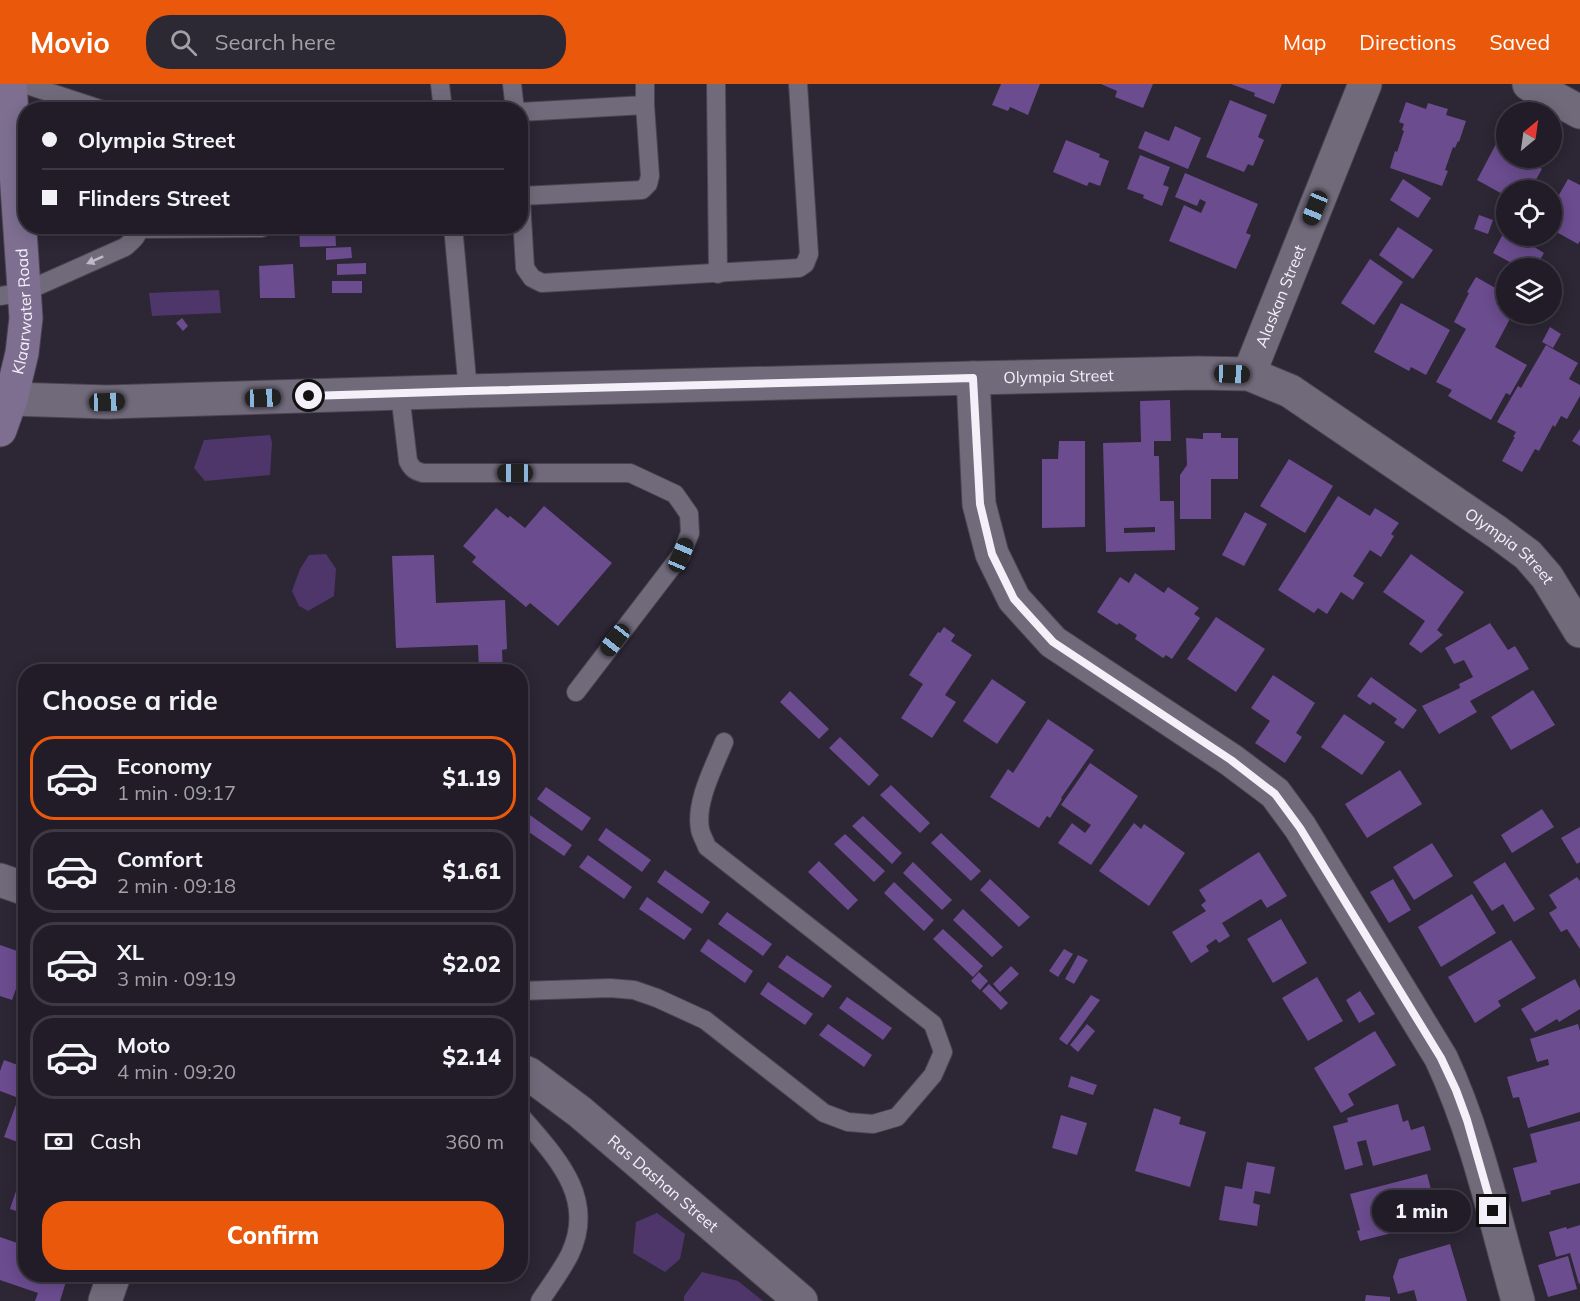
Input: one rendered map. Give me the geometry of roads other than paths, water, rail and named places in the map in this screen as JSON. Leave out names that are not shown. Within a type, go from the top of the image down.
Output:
[{"type":"street","name":"Klaarwater Road","points":[[0,430],[11,399],[22,353],[26,318],[12,294],[10,84]]},
{"type":"street","name":"Alaskan Street","points":[[1249,374],[1365,84]]},
{"type":"street","points":[[1529,84],[1580,112]]},
{"type":"street","name":"Olympia Street","points":[[11,399],[107,402],[973,378],[1249,374],[1290,391],[1497,532],[1527,555],[1547,577],[1580,631]]},
{"type":"street","points":[[973,378],[980,504],[992,554],[1014,599],[1053,642],[1231,760],[1275,794],[1300,828],[1441,1058],[1456,1090],[1467,1120],[1518,1301]]},
{"type":"street","points":[[0,880],[18,886]]},
{"type":"street","name":"Ras Dashan Street","points":[[528,1074],[580,1112],[801,1301]]},
{"type":"street","points":[[105,1301],[112,1282]]},
{"type":"lane","points":[[24,84],[79,102]]},
{"type":"lane","points":[[440,84],[442,102]]},
{"type":"lane","points":[[512,84],[513,102]]},
{"type":"lane","points":[[528,190],[642,190],[648,184],[650,176],[645,84]]},
{"type":"lane","points":[[716,84],[717,274]]},
{"type":"lane","points":[[523,234],[525,268],[532,278],[542,283],[799,268],[807,260],[809,254],[798,84]]},
{"type":"lane","points":[[528,112],[645,105]]},
{"type":"lane","points":[[12,294],[125,247],[136,234]]},
{"type":"lane","points":[[454,234],[468,391]]},
{"type":"lane","points":[[400,394],[408,462],[416,471],[423,473],[630,473],[675,494],[689,514],[690,533],[681,555],[576,692]]},
{"type":"lane","points":[[528,991],[609,988],[634,990],[657,998],[705,1020],[824,1113],[848,1122],[873,1124],[897,1117],[933,1075],[943,1052],[933,1024],[707,847],[700,828],[700,805],[724,742]]},
{"type":"lane","points":[[528,1125],[563,1168],[578,1204],[579,1218],[577,1235],[570,1254],[540,1301]]}]
